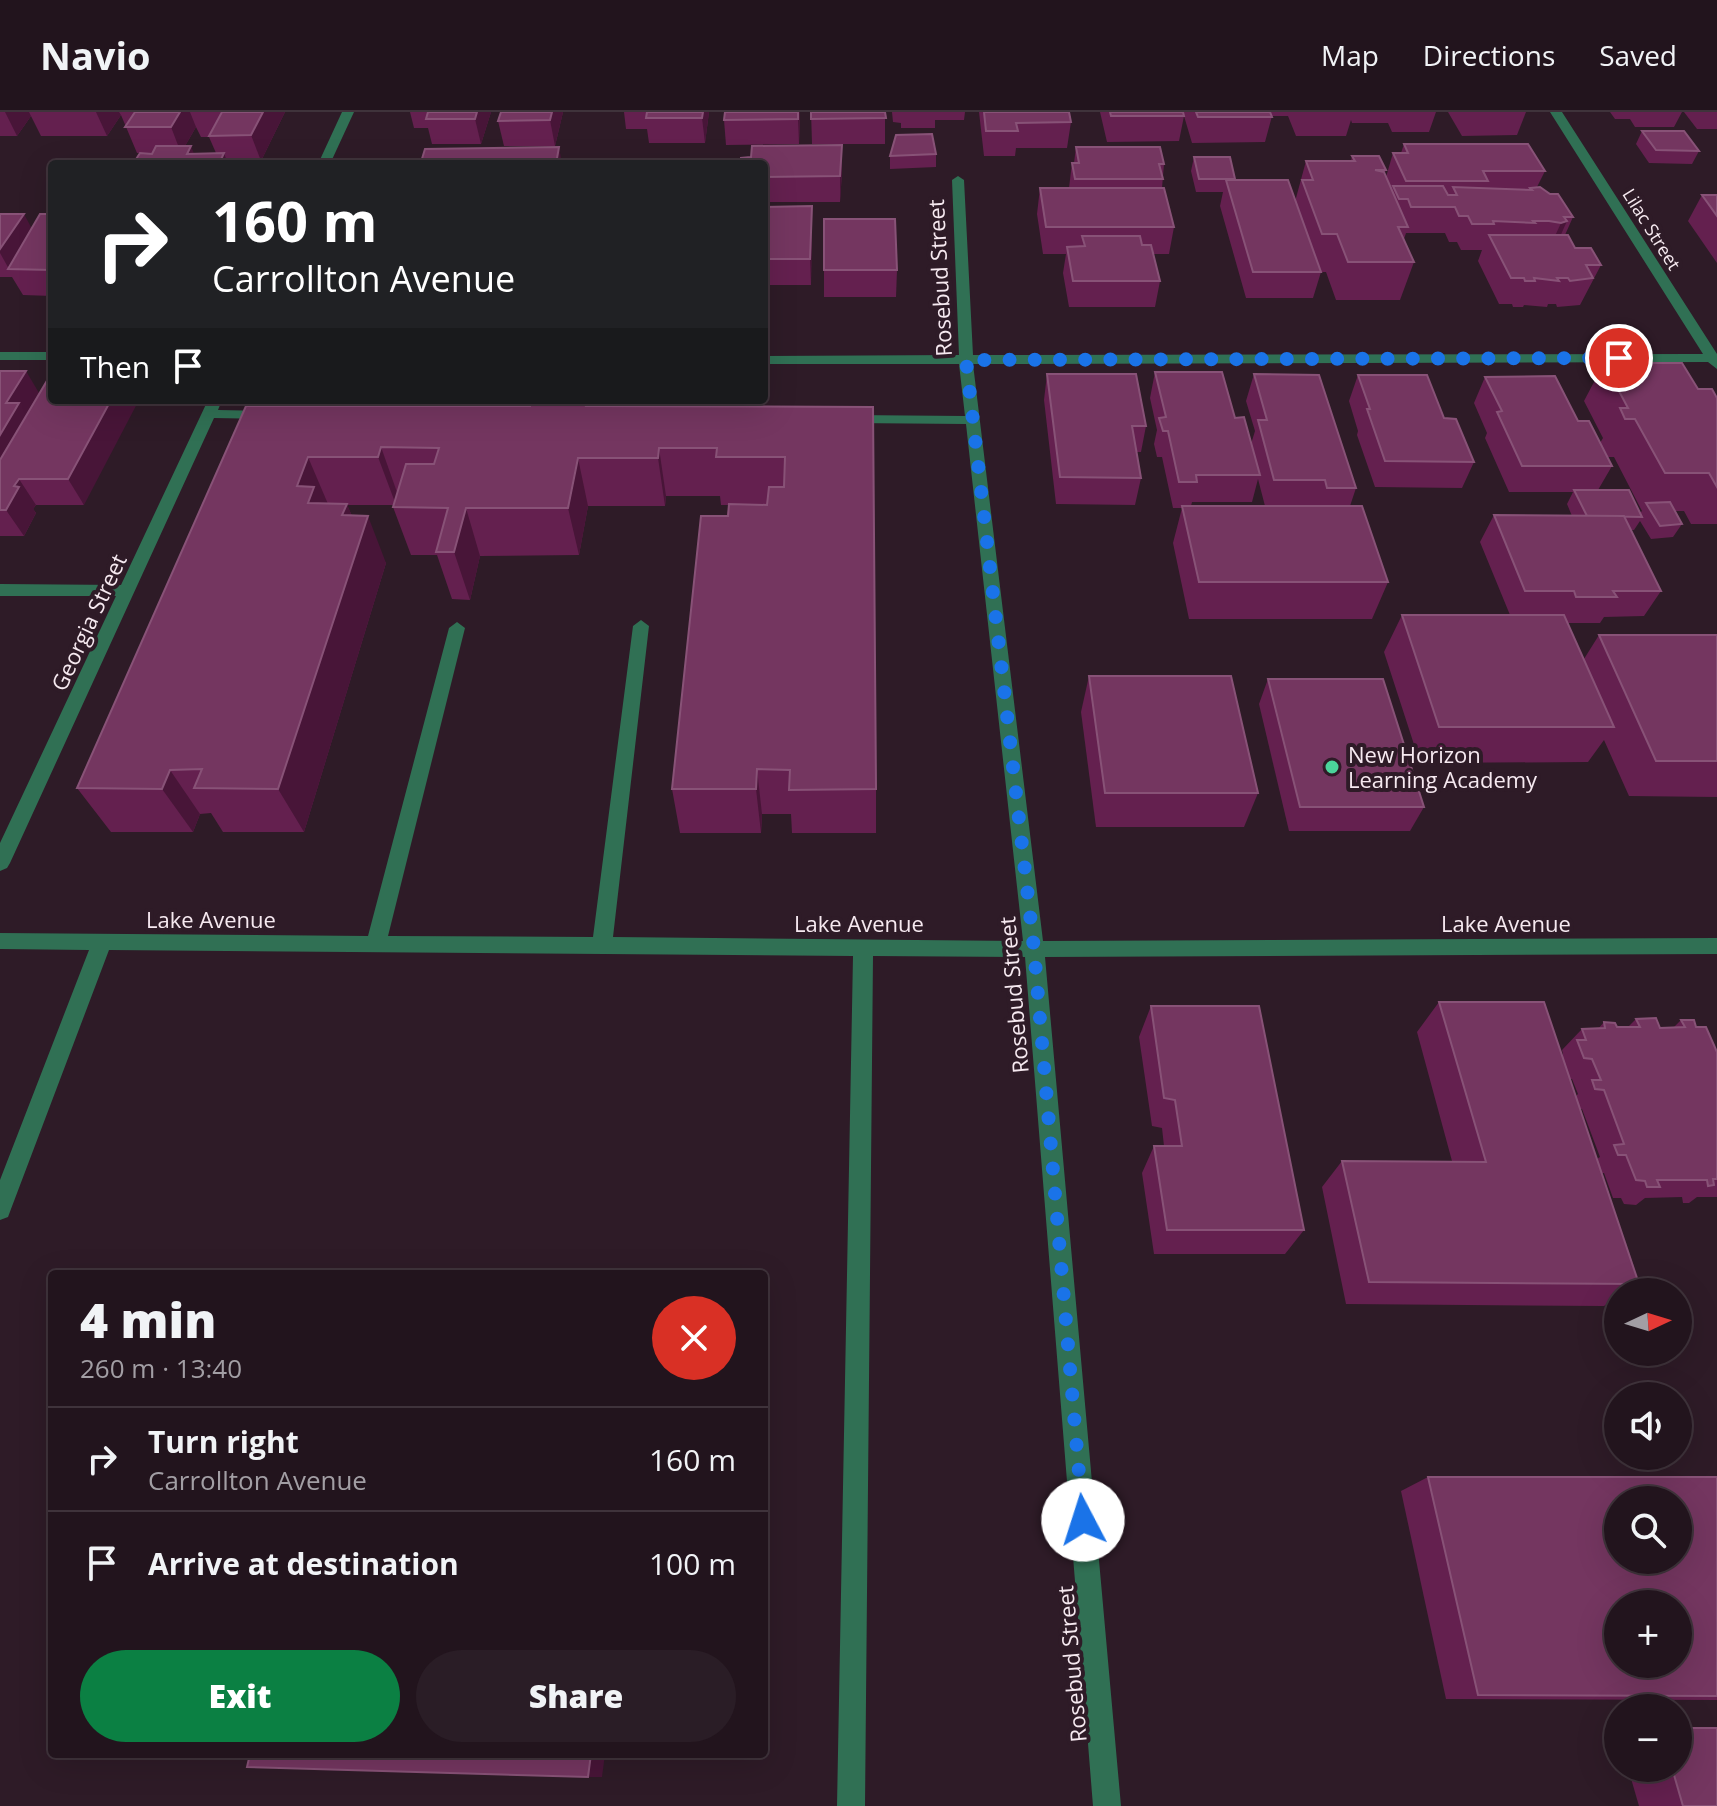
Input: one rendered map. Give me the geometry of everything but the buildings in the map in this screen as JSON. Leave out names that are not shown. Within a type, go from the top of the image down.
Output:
[{"type":"street","points":[[326,160],[348,112]]},
{"type":"street","name":"Lilac Street","points":[[1556,112],[1716,360]]},
{"type":"street","name":"Rosebud Street","points":[[958,180],[966,360],[1034,949],[1107,1806]]},
{"type":"street","points":[[0,356],[48,356]]},
{"type":"street","points":[[768,360],[1716,360]]},
{"type":"street","points":[[212,407],[288,415]]},
{"type":"street","name":"Georgia Street","points":[[0,863],[212,407]]},
{"type":"street","points":[[829,419],[973,420]]},
{"type":"street","points":[[0,590],[126,591]]},
{"type":"street","points":[[602,946],[641,626]]},
{"type":"street","points":[[376,944],[457,628]]},
{"type":"street","name":"Lake Avenue","points":[[0,941],[1034,949],[1717,946]]},
{"type":"street","points":[[0,1209],[102,942]]},
{"type":"street","points":[[851,1806],[863,947]]},
{"type":"place","name":"New Horizon Learning Academy","points":[[1332,767]]},
{"type":"route","points":[[1083,1520],[1034,949],[966,360],[1619,358]]}]
